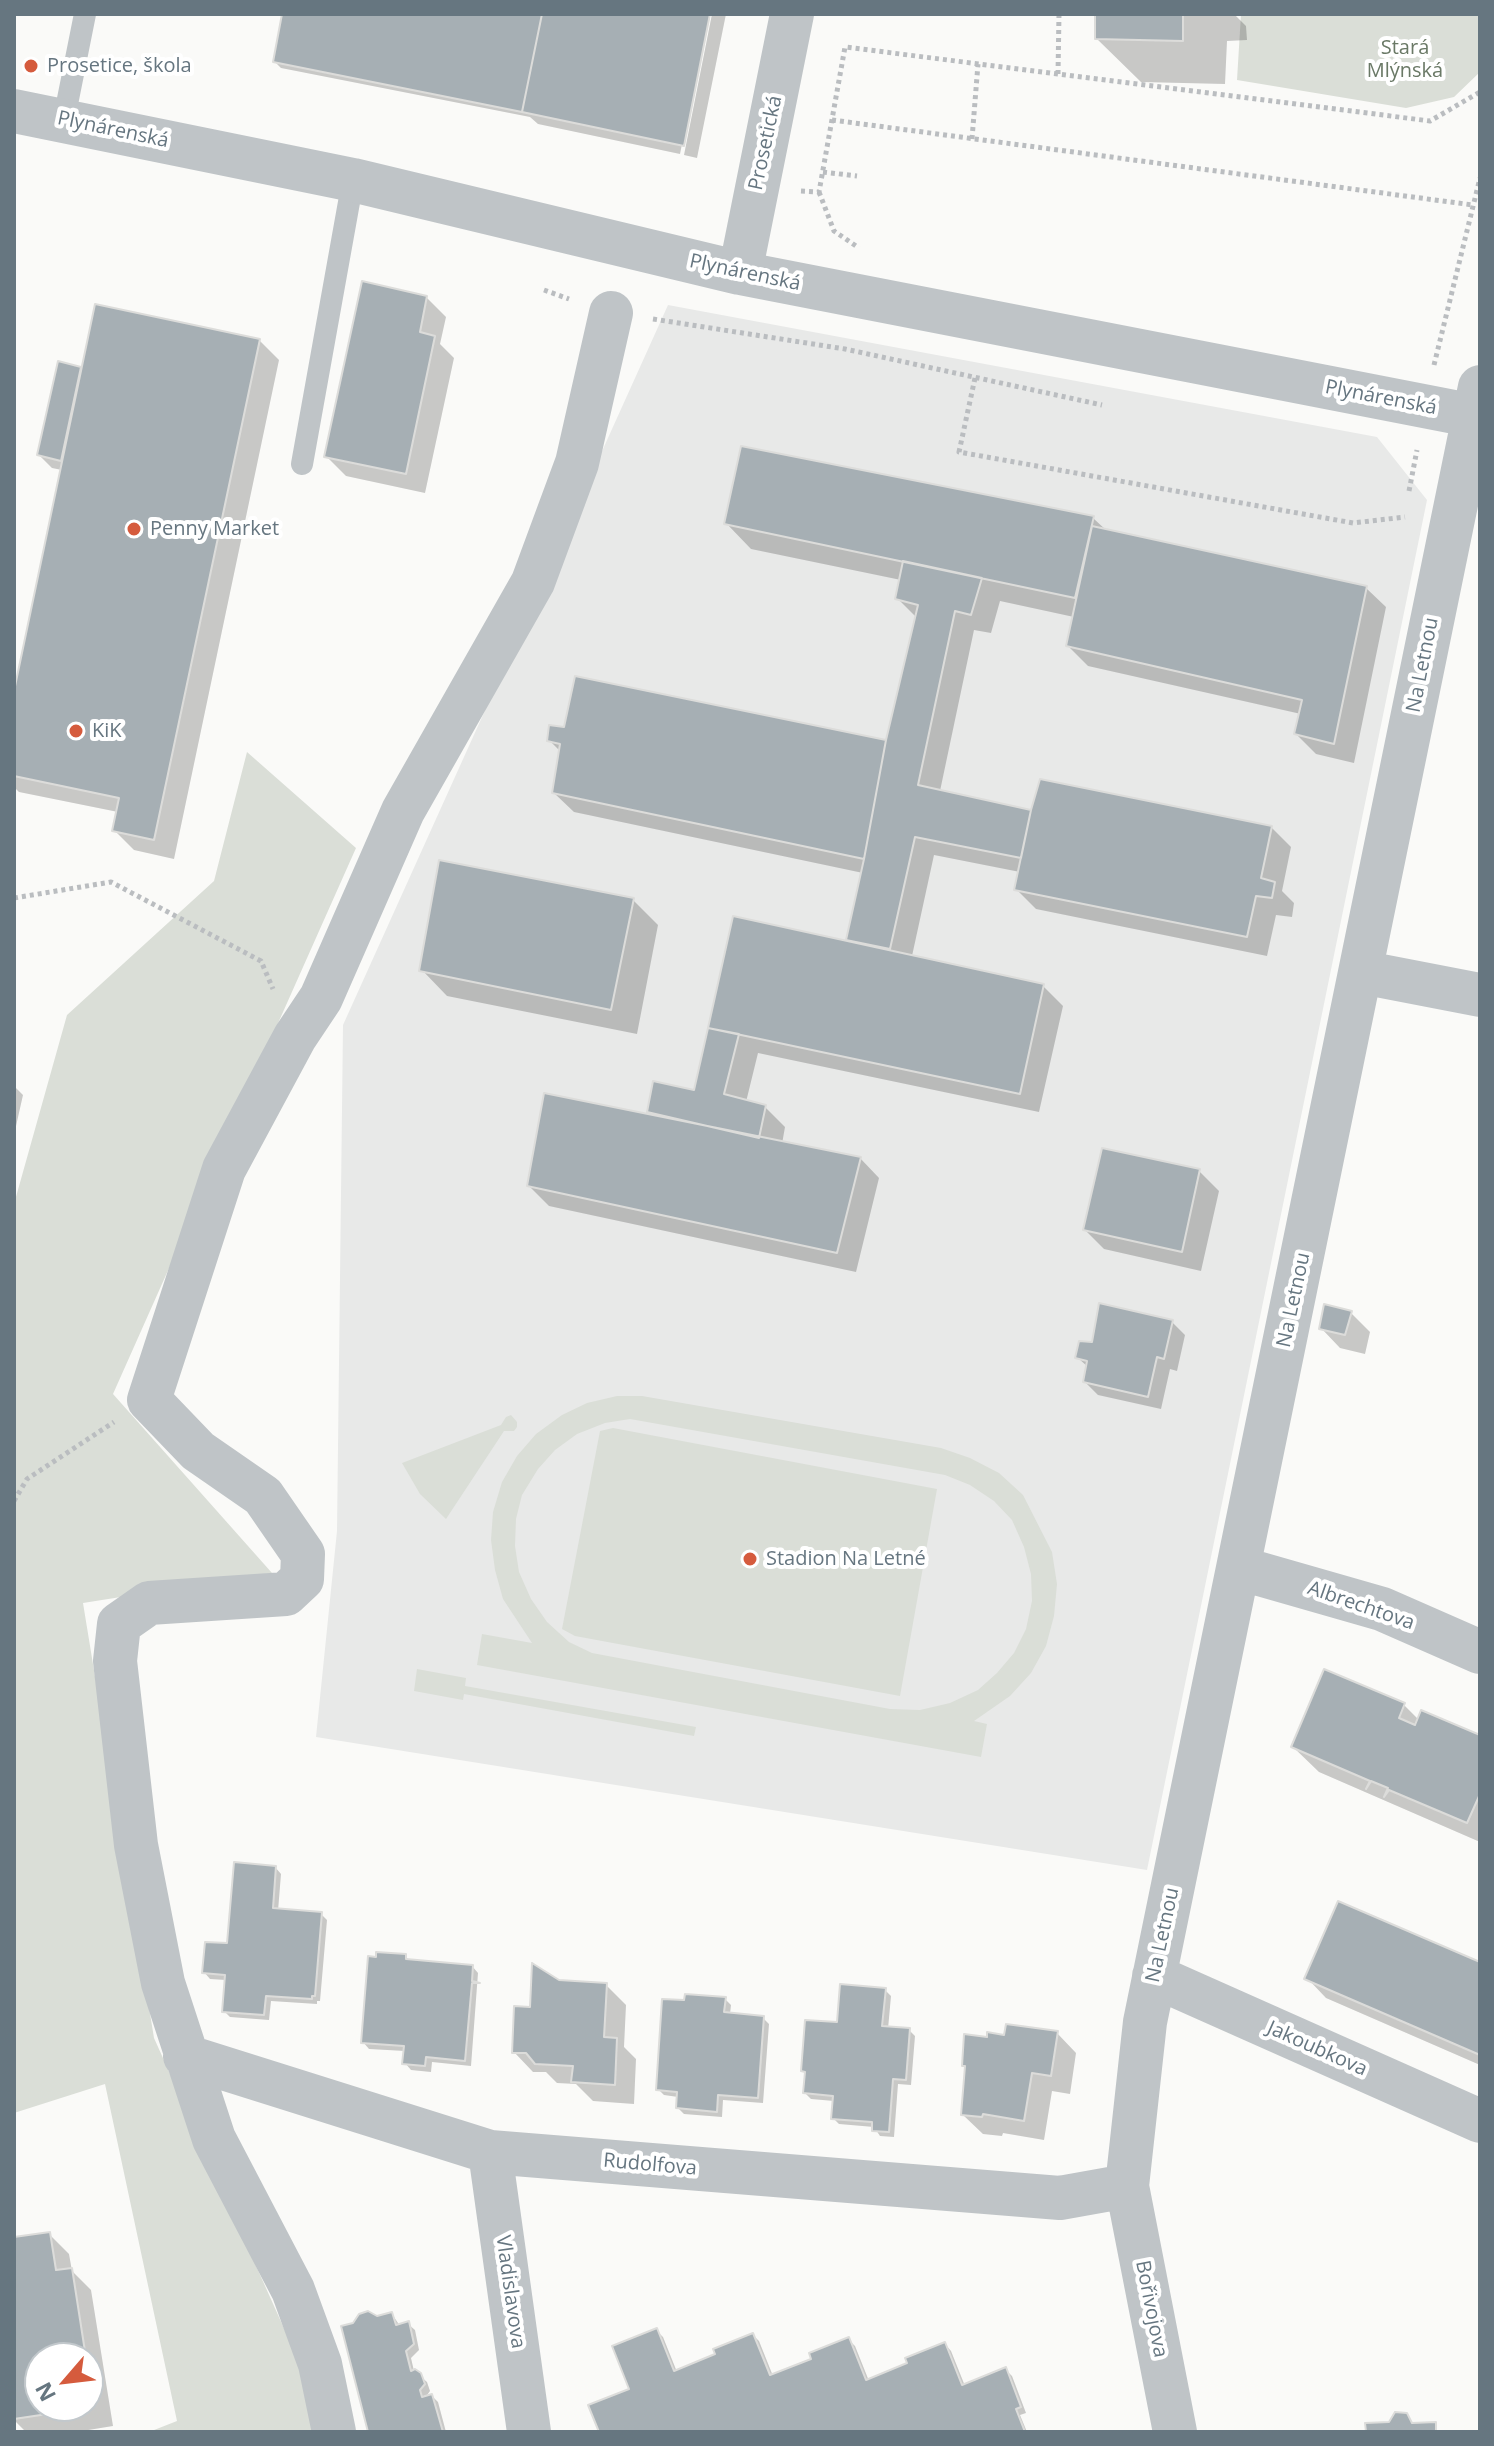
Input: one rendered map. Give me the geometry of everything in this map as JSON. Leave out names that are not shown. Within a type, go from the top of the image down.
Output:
[{"type":"street","name":"Prosetická","points":[[740,273],[792,14]]},
{"type":"street","name":"Plynárenská","points":[[14,111],[353,180],[740,273],[1478,407]]},
{"type":"street","points":[[334,2432],[320,2364],[293,2290],[214,2139],[163,1983],[136,1845],[115,1661],[119,1624],[149,1603],[286,1594],[302,1579],[303,1554],[263,1496],[198,1451],[149,1400],[224,1169],[295,1037],[321,998],[403,811],[533,582],[577,463],[611,313]]},
{"type":"street","name":"Na Letnou","points":[[1127,2186],[1145,2022],[1154,1976],[1478,407]]},
{"type":"street","points":[[1361,972],[1480,995]]},
{"type":"street","name":"Albrechtova","points":[[1239,1568],[1382,1609],[1480,1652]]},
{"type":"street","name":"Jakoubkova","points":[[1154,1976],[1480,2121]]},
{"type":"street","name":"Rudolfova","points":[[185,2056],[490,2152],[1060,2198],[1127,2186]]},
{"type":"street","name":"Vladislavova","points":[[490,2152],[529,2432]]},
{"type":"street","name":"Bořivojova","points":[[1127,2186],[1175,2432]]},
{"type":"lane","points":[[64,119],[85,14]]},
{"type":"lane","points":[[302,464],[353,180]]},
{"type":"path","points":[[1058,74],[1059,14]]},
{"type":"path","points":[[756,190],[819,192],[845,47],[1430,121],[1480,92]]},
{"type":"path","points":[[972,139],[978,64]]},
{"type":"path","points":[[832,120],[1473,205]]},
{"type":"path","points":[[823,172],[857,176]]},
{"type":"path","points":[[611,313],[845,349],[1102,405]]},
{"type":"path","points":[[959,452],[975,378]]},
{"type":"path","points":[[14,898],[111,882],[261,961],[295,1037]]},
{"type":"path","points":[[14,1501],[27,1479],[149,1400]]},
{"type":"shaded area","points":[[668,305],[1377,437],[1427,500],[1147,1870],[316,1737],[337,1531],[343,1025]]},
{"type":"green space","name":"Stará Mlýnská","points":[[1241,14],[1480,14],[1480,72],[1454,97],[1406,108],[1237,80]]},
{"type":"green space","points":[[247,752],[356,848],[113,1394],[272,1573],[83,1603],[154,2038],[304,2373],[315,2432],[149,2432],[177,2421],[105,2084],[14,2113],[14,1204],[67,1015],[214,881]]},
{"type":"green space","points":[[617,1396],[642,1396],[941,1448],[999,1473],[1023,1495],[1052,1552],[1057,1584],[1054,1616],[1046,1646],[1031,1673],[1010,1696],[974,1721],[987,1724],[981,1757],[477,1665],[482,1634],[532,1643],[503,1599],[495,1570],[491,1540],[493,1512],[502,1482],[517,1456],[536,1434],[562,1415],[587,1403]],"holes":[[[630,1419],[945,1475],[970,1485],[994,1501],[1012,1520],[1031,1574],[1032,1601],[1026,1629],[1014,1653],[997,1673],[978,1690],[950,1703],[920,1710],[890,1709],[592,1653],[569,1642],[547,1622],[531,1599],[519,1572],[515,1546],[516,1519],[522,1495],[538,1469],[555,1450],[577,1434],[605,1423]]]},
{"type":"green space","points":[[511,1415],[517,1427],[514,1431],[504,1431],[446,1519],[420,1494],[402,1463],[501,1425]]},
{"type":"green space","name":"Stadion Na Letné","points":[[613,1428],[937,1489],[900,1696],[575,1636],[562,1629],[600,1431]]},
{"type":"green space","points":[[417,1669],[466,1678],[465,1686],[696,1727],[694,1736],[464,1694],[463,1700],[414,1691]]},
{"type":"building","points":[[282,14],[542,14],[522,112],[273,62]]},
{"type":"building","points":[[542,14],[710,14],[684,146],[522,112]]},
{"type":"building","points":[[1095,14],[1183,14],[1183,41],[1095,39]]},
{"type":"building","points":[[362,281],[427,296],[420,332],[435,336],[406,474],[324,457]]},
{"type":"building","name":"Penny Market","points":[[95,304],[260,339],[154,840],[112,831],[119,798],[14,776],[14,691]]},
{"type":"building","points":[[58,361],[81,367],[61,461],[37,455]]},
{"type":"building","points":[[741,446],[1094,516],[1075,598],[724,524]]},
{"type":"building","points":[[1092,526],[1367,586],[1334,744],[1294,734],[1302,700],[1066,646]]},
{"type":"building","points":[[903,561],[982,578],[971,615],[955,611],[918,785],[1031,810],[1021,858],[915,837],[890,949],[846,940],[886,740],[918,605],[895,599]]},
{"type":"building","points":[[575,676],[886,740],[864,859],[552,793],[560,744],[547,741],[549,725],[564,727]]},
{"type":"building","points":[[1040,779],[1272,826],[1261,878],[1275,882],[1272,898],[1256,896],[1247,937],[1014,890]]},
{"type":"building","points":[[439,860],[634,898],[611,1010],[419,971]]},
{"type":"building","points":[[733,916],[1044,984],[1020,1094],[708,1028]]},
{"type":"building","points":[[708,1028],[739,1034],[724,1094],[766,1105],[759,1138],[647,1112],[653,1081],[694,1090]]},
{"type":"building","points":[[544,1093],[861,1157],[837,1253],[527,1186]]},
{"type":"building","points":[[1102,1148],[1200,1169],[1182,1252],[1083,1230]]},
{"type":"building","points":[[1099,1303],[1173,1320],[1164,1359],[1157,1357],[1148,1397],[1083,1382],[1087,1361],[1075,1358],[1079,1341],[1092,1342]]},
{"type":"building","points":[[1324,1304],[1352,1311],[1345,1335],[1319,1329]]},
{"type":"building","points":[[1324,1669],[1405,1703],[1399,1718],[1415,1725],[1421,1710],[1480,1735],[1480,1794],[1467,1823],[1389,1790],[1384,1797],[1388,1788],[1371,1781],[1366,1789],[1370,1781],[1291,1747]]},
{"type":"building","points":[[234,1862],[276,1866],[273,1908],[322,1912],[315,1996],[312,1999],[266,1996],[264,2015],[222,2012],[225,1975],[202,1973],[205,1942],[227,1943]]},
{"type":"building","points":[[1338,1901],[1480,1962],[1480,2055],[1304,1979]]},
{"type":"building","points":[[376,1952],[406,1954],[406,1959],[473,1965],[472,1981],[480,1983],[472,1983],[465,2061],[426,2057],[425,2066],[402,2064],[404,2046],[361,2043],[368,1956],[376,1957]]},
{"type":"building","points":[[532,1963],[559,1980],[607,1983],[604,2037],[617,2038],[615,2085],[571,2082],[573,2066],[535,2064],[526,2053],[512,2053],[514,2006],[530,2007]]},
{"type":"building","points":[[840,1984],[886,1988],[882,2026],[910,2028],[906,2080],[893,2079],[889,2132],[872,2131],[872,2122],[831,2119],[833,2096],[803,2093],[805,2072],[801,2071],[805,2020],[837,2022]]},
{"type":"building","points":[[685,1994],[726,1997],[724,2012],[764,2016],[758,2098],[718,2095],[717,2112],[676,2108],[677,2092],[656,2090],[662,1999],[684,2000]]},
{"type":"building","points":[[1006,2024],[1058,2031],[1051,2076],[1032,2073],[1024,2121],[983,2114],[982,2117],[961,2115],[964,2034],[987,2037],[987,2032],[1004,2035]]},
{"type":"building","points":[[50,2232],[56,2270],[72,2268],[84,2342],[24,2342],[24,2418],[14,2419],[14,2237]]},
{"type":"building","points":[[368,2311],[377,2316],[392,2312],[396,2325],[409,2321],[414,2344],[406,2351],[411,2371],[415,2369],[421,2373],[425,2384],[420,2390],[422,2397],[432,2394],[443,2432],[368,2432],[341,2326],[353,2323],[359,2314]]},
{"type":"building","points":[[657,2328],[674,2371],[715,2354],[713,2349],[753,2333],[770,2375],[811,2359],[809,2353],[849,2337],[866,2380],[907,2363],[905,2358],[945,2342],[962,2385],[1006,2367],[1021,2407],[1016,2409],[1025,2432],[599,2432],[588,2405],[629,2389],[612,2346]]},
{"type":"building","points":[[1395,2412],[1407,2413],[1412,2423],[1436,2422],[1436,2432],[1366,2432],[1365,2423],[1389,2422]]},
{"type":"place","name":"Prosetice, škola","points":[[31,66]]},
{"type":"place","name":"Penny Market","points":[[134,529]]},
{"type":"place","name":"KiK","points":[[76,731]]},
{"type":"place","name":"Stadion Na Letné","points":[[750,1559]]}]
